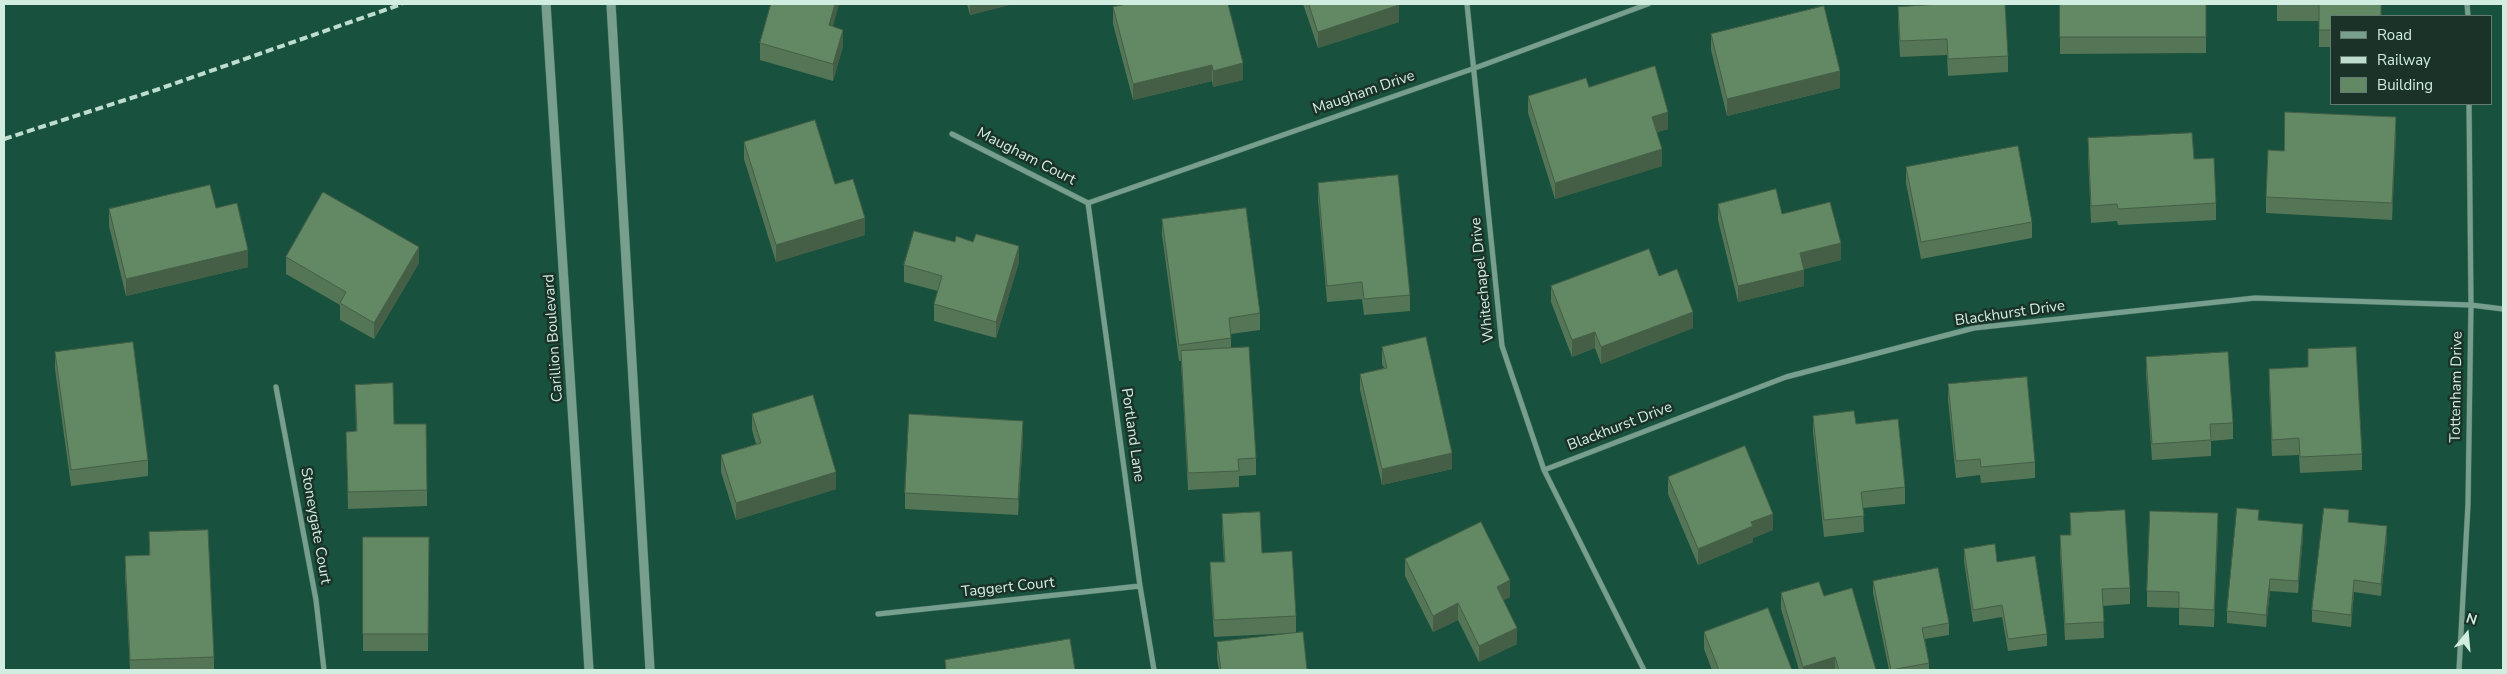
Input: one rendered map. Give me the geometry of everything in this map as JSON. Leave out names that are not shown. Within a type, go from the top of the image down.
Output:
[{"type":"street","name":"Carillion Boulevard","points":[[546,4],[590,670]]},
{"type":"street","points":[[611,4],[650,670]]},
{"type":"street","name":"Whitechapel Drive","points":[[1467,4],[1502,346],[1544,470],[1644,670]]},
{"type":"street","name":"Maugham Drive","points":[[1088,203],[1475,68],[1648,4]]},
{"type":"street","name":"Tottenham Drive","points":[[2459,670],[2468,504],[2472,305],[2469,105]]},
{"type":"street","name":"Maugham Court","points":[[952,134],[1088,203]]},
{"type":"street","name":"Portland Lane","points":[[1088,203],[1140,586],[1154,670]]},
{"type":"street","name":"Blackhurst Drive","points":[[1544,470],[1786,377],[1974,328],[2255,298],[2472,305],[2503,309]]},
{"type":"street","name":"Stoneygate Court","points":[[276,388],[316,600],[324,670]]},
{"type":"street","name":"Taggert Court","points":[[878,614],[1140,586]]},
{"type":"building","points":[[771,4],[835,4],[829,25],[843,30],[833,64],[760,43]]},
{"type":"building","points":[[1127,4],[1228,4],[1243,63],[1213,71],[1212,65],[1133,84],[1113,7]]},
{"type":"building","points":[[1309,4],[1399,4],[1399,5],[1318,32]]},
{"type":"building","points":[[1940,4],[2005,4],[2008,56],[1948,59],[1947,39],[1900,41],[1898,7]]},
{"type":"building","points":[[2060,4],[2206,4],[2206,37],[2060,37]]},
{"type":"building","points":[[2277,4],[2381,4],[2381,15],[2330,15],[2330,30],[2319,30],[2319,5]]},
{"type":"building","points":[[1824,6],[1840,71],[1727,99],[1711,34]]},
{"type":"building","points":[[1655,66],[1668,112],[1652,117],[1662,149],[1555,183],[1528,96],[1586,78],[1589,87]]},
{"type":"building","points":[[2285,112],[2396,117],[2392,203],[2266,197],[2268,150],[2284,151]]},
{"type":"building","points":[[815,120],[835,184],[853,179],[865,218],[776,245],[744,142]]},
{"type":"building","points":[[2192,133],[2194,159],[2214,158],[2216,203],[2118,209],[2117,204],[2091,206],[2088,138]]},
{"type":"building","points":[[2018,146],[2032,222],[1921,242],[1906,167]]},
{"type":"building","points":[[1398,175],[1410,295],[1364,299],[1362,282],[1327,286],[1318,183]]},
{"type":"building","points":[[210,185],[216,208],[237,203],[248,250],[126,279],[109,209]]},
{"type":"building","points":[[1776,189],[1782,214],[1830,202],[1841,243],[1800,253],[1804,270],[1738,286],[1718,204]]},
{"type":"building","points":[[323,192],[419,247],[374,323],[340,303],[346,292],[286,257]]},
{"type":"building","points":[[1246,208],[1260,313],[1229,318],[1231,338],[1179,345],[1162,219]]},
{"type":"building","points":[[914,231],[955,242],[956,236],[973,242],[976,234],[1019,246],[996,322],[934,304],[942,276],[904,265]]},
{"type":"building","points":[[1649,249],[1659,276],[1677,269],[1693,312],[1601,347],[1595,332],[1572,340],[1551,286]]},
{"type":"building","points":[[1426,337],[1452,453],[1382,469],[1360,374],[1387,368],[1382,347]]},
{"type":"building","points":[[133,342],[148,460],[71,470],[55,352]]},
{"type":"building","points":[[1249,347],[1256,458],[1238,459],[1239,471],[1188,473],[1181,351]]},
{"type":"building","points":[[2356,347],[2362,454],[2300,457],[2299,438],[2272,440],[2269,369],[2308,367],[2308,349]]},
{"type":"building","points":[[2228,352],[2233,423],[2210,424],[2211,440],[2152,444],[2146,357]]},
{"type":"building","points":[[2027,377],[2035,462],[1981,467],[1980,459],[1956,461],[1948,384]]},
{"type":"building","points":[[393,383],[394,424],[426,424],[427,490],[348,492],[346,432],[357,431],[355,385]]},
{"type":"building","points":[[813,395],[836,472],[736,503],[721,455],[761,443],[752,414]]},
{"type":"building","points":[[1854,411],[1856,424],[1898,419],[1905,487],[1861,492],[1864,516],[1824,520],[1813,416]]},
{"type":"building","points":[[909,414],[1023,421],[1018,499],[905,493]]},
{"type":"building","points":[[1745,446],[1773,514],[1751,522],[1753,526],[1698,549],[1668,477]]},
{"type":"building","points":[[2237,508],[2259,510],[2258,520],[2303,524],[2298,581],[2270,579],[2266,615],[2227,611]]},
{"type":"building","points":[[2324,508],[2349,510],[2348,522],[2387,526],[2381,584],[2354,580],[2351,615],[2312,610]]},
{"type":"building","points":[[2125,510],[2130,588],[2102,589],[2104,622],[2065,624],[2060,535],[2071,535],[2070,513]]},
{"type":"building","points":[[2150,511],[2218,513],[2214,610],[2179,608],[2179,592],[2147,591]]},
{"type":"building","points":[[1260,512],[1262,553],[1292,551],[1296,616],[1214,620],[1210,562],[1225,562],[1222,514]]},
{"type":"building","points":[[1481,522],[1510,580],[1497,587],[1517,628],[1479,646],[1458,603],[1433,616],[1405,559]]},
{"type":"building","points":[[208,530],[214,657],[130,660],[125,556],[150,555],[149,532]]},
{"type":"building","points":[[363,537],[429,537],[428,634],[363,634]]},
{"type":"building","points":[[1995,544],[1997,562],[2035,556],[2047,634],[2008,639],[2002,605],[1973,610],[1964,549]]},
{"type":"building","points":[[1938,568],[1949,623],[1922,628],[1929,663],[1891,670],[1873,581]]},
{"type":"building","points":[[1819,582],[1824,596],[1852,588],[1876,670],[1839,670],[1835,657],[1803,667],[1781,593]]},
{"type":"building","points":[[1768,608],[1792,670],[1719,670],[1704,632]]},
{"type":"building","points":[[1303,632],[1307,670],[1221,670],[1217,642]]},
{"type":"building","points":[[1070,639],[1075,670],[946,670],[945,660]]},
{"type":"railway","points":[[4,139],[156,90],[402,4]]}]
